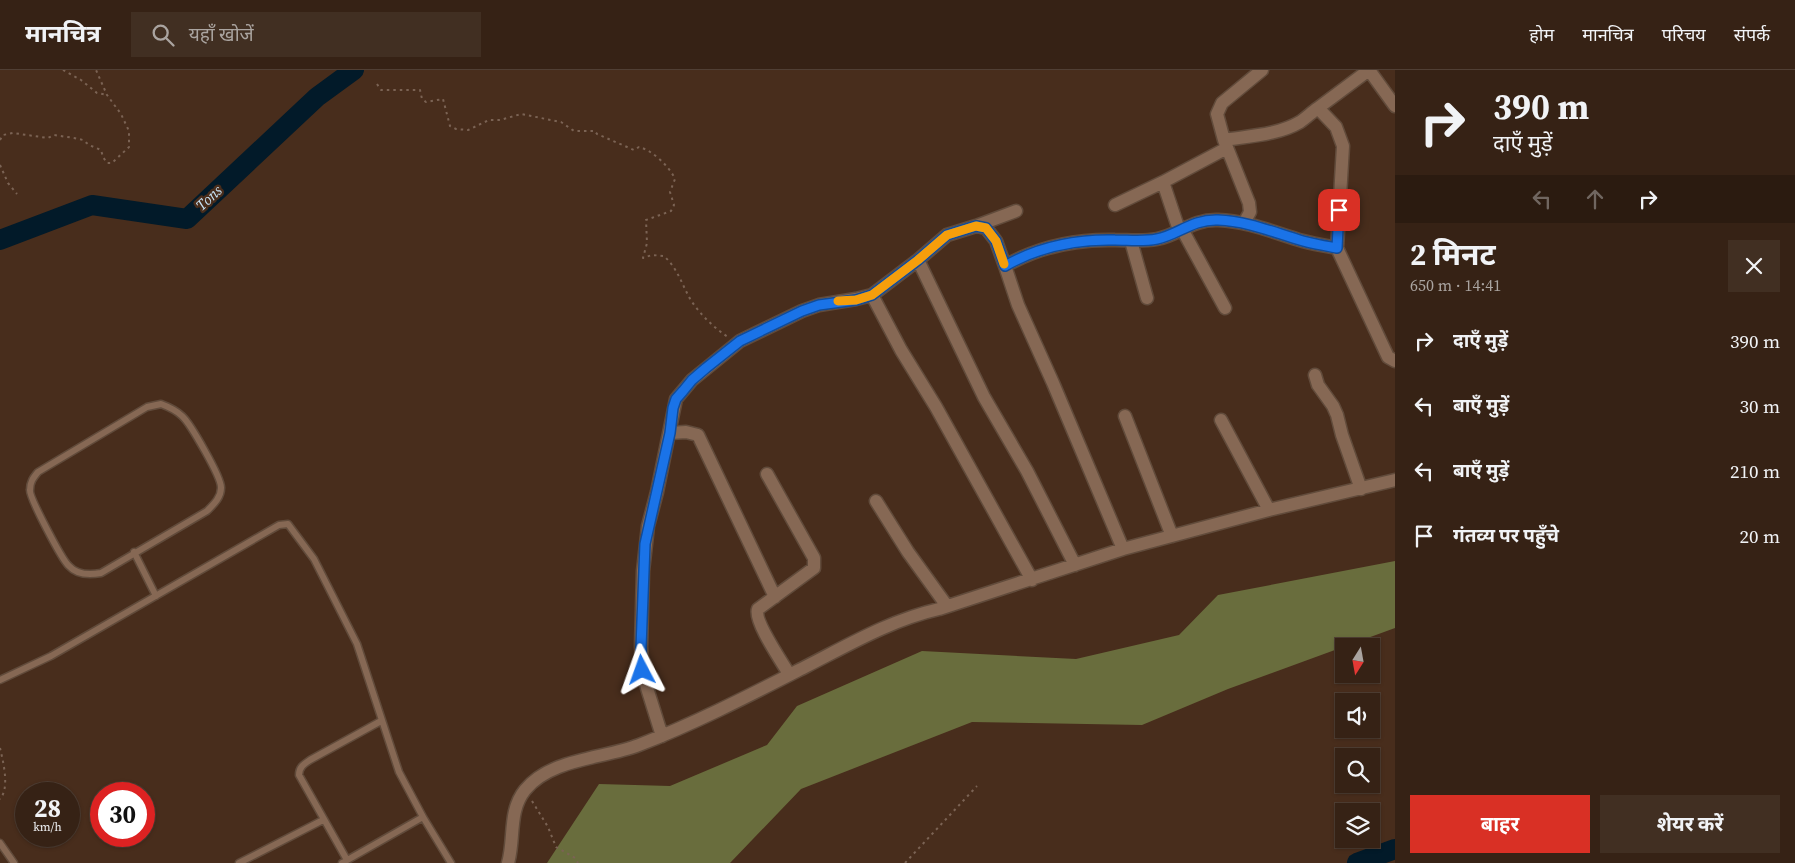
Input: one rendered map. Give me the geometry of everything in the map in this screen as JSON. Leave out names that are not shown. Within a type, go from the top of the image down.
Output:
[{"type":"street","points":[[1244,223],[1250,212],[1249,203],[1226,144],[1217,114],[1222,103],[1262,70]]},
{"type":"street","points":[[1114,205],[1163,182],[1226,144],[1283,129],[1300,122],[1369,70],[1395,106]]},
{"type":"street","points":[[1318,108],[1336,128],[1343,146],[1337,248],[1388,357],[1395,361]]},
{"type":"street","points":[[1163,182],[1180,230],[1225,308]]},
{"type":"street","points":[[662,736],[642,670],[641,647],[645,544],[670,433],[673,408],[680,395],[692,380],[740,341],[802,311],[819,305],[856,300],[872,295],[947,235],[1016,211]]},
{"type":"street","points":[[1005,266],[1021,256],[1043,248],[1082,242],[1159,239],[1192,224],[1216,220],[1244,223],[1304,241],[1337,248]]},
{"type":"street","points":[[976,226],[986,228],[996,241],[1018,305],[1123,549]]},
{"type":"street","points":[[1131,241],[1147,298]]},
{"type":"street","points":[[918,260],[984,397],[1027,471],[1075,565]]},
{"type":"street","points":[[872,295],[901,350],[936,408],[1032,580]]},
{"type":"street","points":[[1315,374],[1318,385],[1337,415],[1361,488]]},
{"type":"street","points":[[1125,416],[1172,536]]},
{"type":"street","points":[[1221,420],[1269,510]]},
{"type":"street","points":[[670,433],[686,432],[698,435],[775,598]]},
{"type":"street","points":[[767,474],[814,558],[815,564],[814,568],[758,609],[757,616],[788,674]]},
{"type":"street","points":[[508,863],[516,805],[524,790],[537,779],[566,764],[636,746],[662,736],[805,667],[864,636],[916,614],[1032,580],[1123,549],[1269,510],[1395,480]]},
{"type":"street","points":[[876,501],[908,552],[947,606]]},
{"type":"lane","points":[[161,404],[170,407],[183,417],[217,472],[222,488],[217,501],[206,511],[134,552],[101,573],[90,575],[69,567],[29,492],[32,480],[38,472],[147,407],[161,404]]},
{"type":"lane","points":[[0,680],[51,656],[279,525],[288,524],[314,559],[357,644],[399,772],[450,863]]},
{"type":"lane","points":[[134,552],[156,596]]},
{"type":"lane","points":[[381,721],[301,766],[299,775],[345,862],[423,817]]},
{"type":"lane","points":[[240,863],[323,820]]},
{"type":"lane","points":[[0,843],[14,863]]},
{"type":"path","points":[[63,70],[81,80],[97,93],[107,94]]},
{"type":"path","points":[[0,140],[3,134],[13,133],[48,138],[54,135],[84,140],[89,145],[101,150],[102,157],[107,163],[112,163],[129,147],[129,131],[121,114],[107,94],[96,70]]},
{"type":"path","points":[[377,84],[381,90],[420,90],[422,99],[426,102],[443,99],[450,126],[456,129],[468,130],[489,120],[500,120],[521,114],[530,115],[562,122],[574,131],[595,131],[597,134],[628,148],[634,150],[640,147],[651,152],[666,164],[676,179],[670,192],[674,205],[671,210],[646,220],[647,243],[643,258],[652,255],[664,256],[674,265],[693,302],[707,320],[722,334],[740,341]]},
{"type":"path","points":[[0,165],[8,183],[17,194]]},
{"type":"path","points":[[0,748],[5,782],[3,796],[0,799]]},
{"type":"path","points":[[905,863],[977,786]]},
{"type":"path","points":[[524,790],[545,822],[556,847],[574,858],[578,863]]},
{"type":"green space","points":[[1395,561],[1395,628],[1368,638],[1335,638],[1335,650],[1228,689],[1142,725],[972,722],[801,789],[730,863],[547,863],[599,784],[670,786],[767,745],[797,706],[922,651],[1076,659],[1179,635],[1218,595]]},
{"type":"waterway","name":"Tons","points":[[0,240],[92,205],[187,219],[317,97],[354,70]]},
{"type":"waterway","points":[[1357,863],[1395,849]]},
{"type":"slow traffic","points":[[838,301],[856,300],[872,295],[947,235],[962,229],[976,226],[986,228],[996,241],[1004,264]]},
{"type":"route","points":[[642,670],[641,647],[645,544],[670,433],[673,408],[676,399],[692,380],[740,341],[802,311],[819,305],[856,300],[872,295],[947,235],[962,229],[976,226],[986,228],[996,241],[1005,266],[1021,256],[1043,248],[1082,242],[1115,240],[1136,242],[1159,239],[1192,224],[1216,220],[1244,223],[1304,241],[1337,248],[1339,210]]}]
